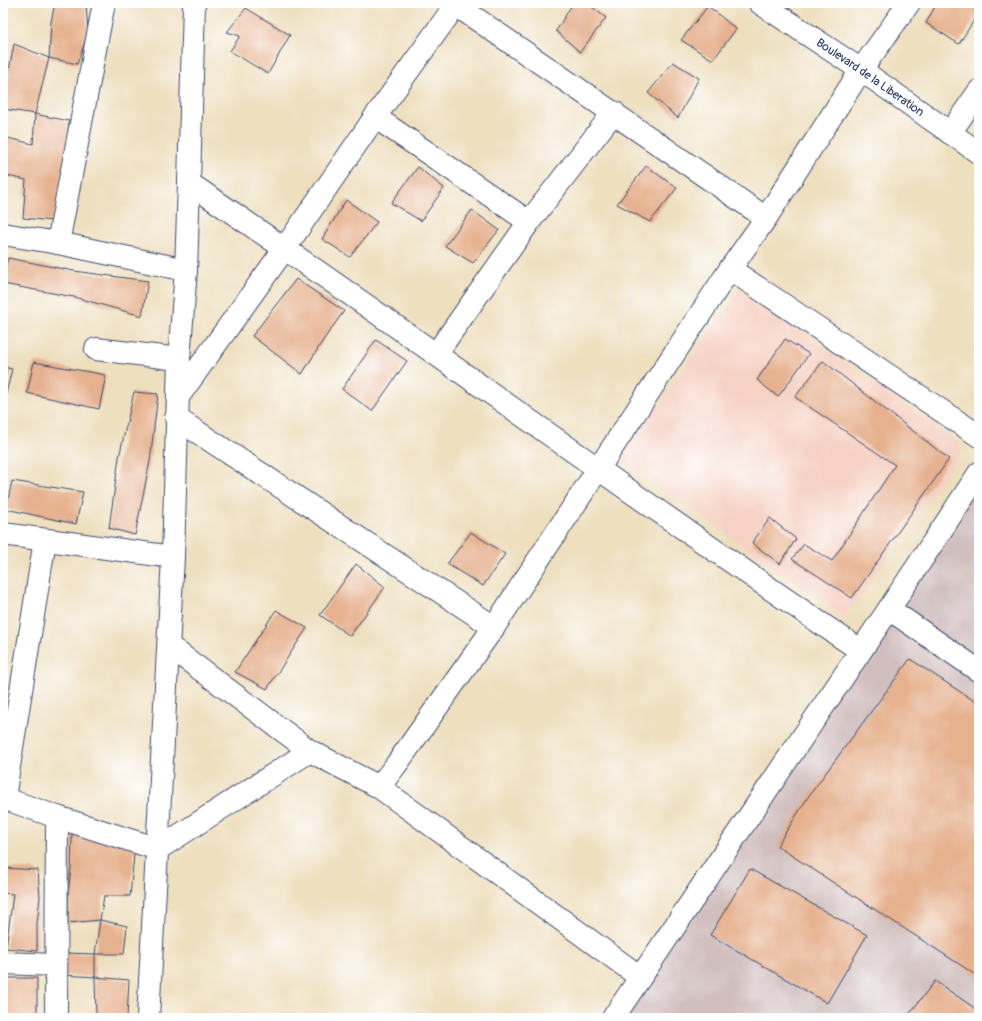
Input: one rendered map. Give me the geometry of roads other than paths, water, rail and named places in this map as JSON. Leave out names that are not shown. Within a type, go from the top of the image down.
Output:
[{"type":"street","points":[[58,243],[104,3]]},
{"type":"street","points":[[148,1018],[169,646],[173,557],[178,359],[186,270],[194,3]]},
{"type":"street","points":[[378,787],[396,765],[494,627],[730,269],[766,218],[861,70],[909,3]]},
{"type":"street","points":[[177,407],[375,117],[455,4],[766,218]]},
{"type":"street","name":"Boulevard de la Liberation","points":[[773,6],[979,153]]},
{"type":"street","points":[[950,133],[979,91]]},
{"type":"street","points":[[436,354],[529,222],[614,112]]},
{"type":"street","points":[[375,117],[529,222]]},
{"type":"street","points":[[189,183],[285,248],[860,650]]},
{"type":"street","points":[[3,234],[58,243],[186,270]]},
{"type":"street","points":[[730,269],[979,436]]},
{"type":"street","points":[[96,349],[178,359]]},
{"type":"street","points":[[177,407],[494,627]]},
{"type":"street","points":[[613,1018],[979,473]]},
{"type":"street","points":[[3,534],[173,557]]},
{"type":"street","points":[[45,540],[4,798],[57,817],[158,849]]},
{"type":"street","points":[[889,609],[979,671]]},
{"type":"street","points":[[169,646],[310,751],[378,787],[640,977]]},
{"type":"street","points":[[158,849],[310,751]]},
{"type":"street","points":[[56,1018],[55,965],[57,817]]},
{"type":"street","points":[[3,963],[55,965]]}]
